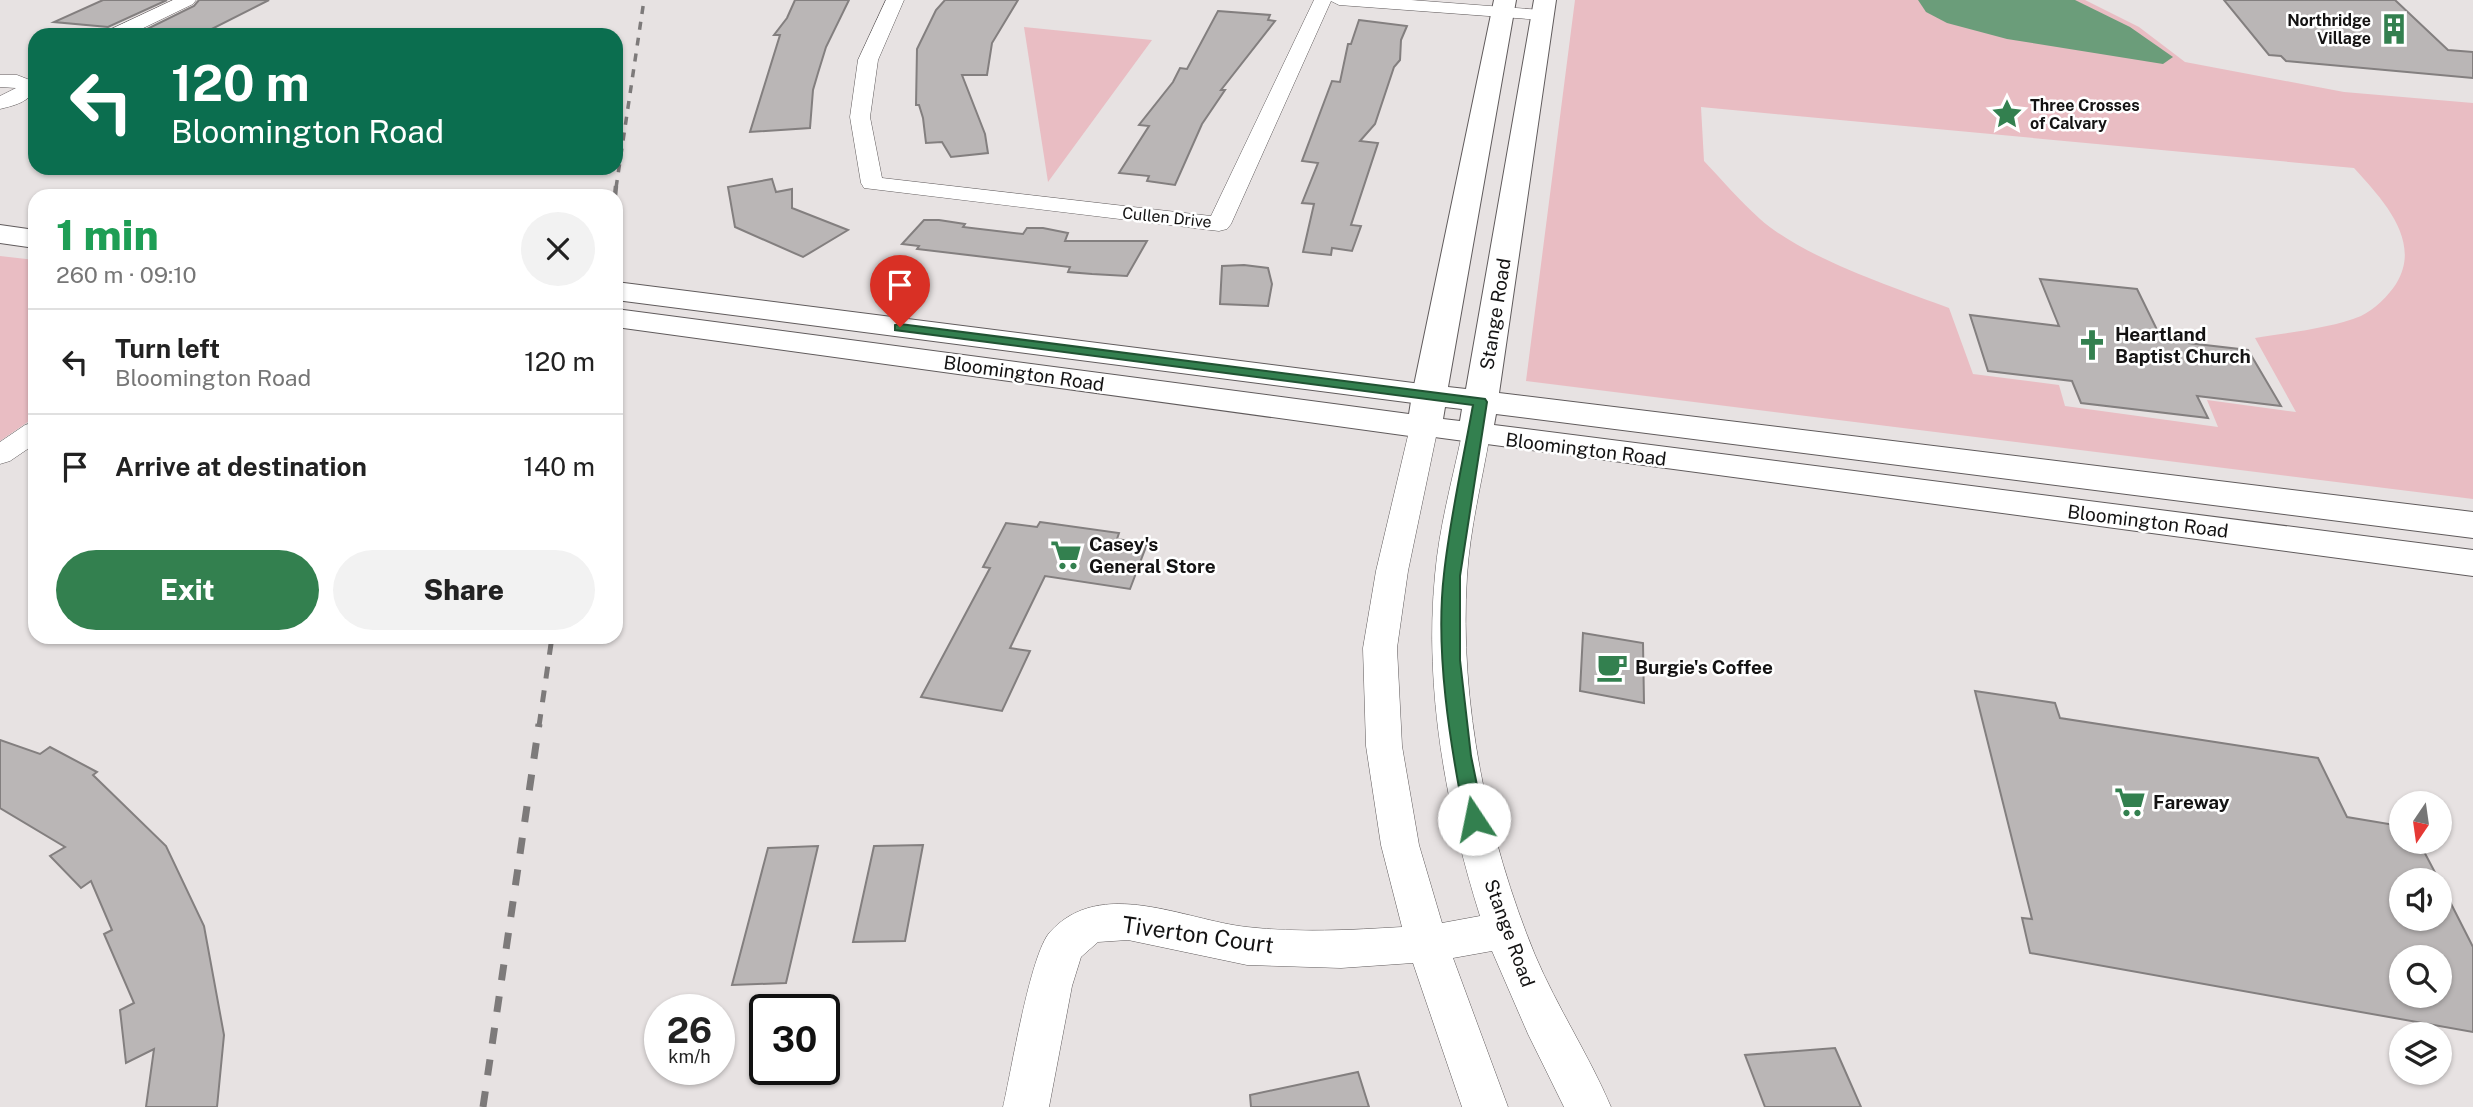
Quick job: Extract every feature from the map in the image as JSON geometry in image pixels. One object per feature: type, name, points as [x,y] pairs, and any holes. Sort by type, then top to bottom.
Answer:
[{"type":"main road","points":[[1426,411],[1504,6]]},
{"type":"main road","name":"Stange Road","points":[[1478,418],[1544,8]]},
{"type":"main road","points":[[0,217],[28,220]]},
{"type":"main road","points":[[0,234],[28,238]]},
{"type":"main road","name":"Bloomington Road","points":[[623,292],[2473,563]]},
{"type":"main road","name":"Bloomington Road","points":[[623,319],[1426,411]]},
{"type":"main road","name":"Bloomington Road","points":[[1478,418],[2473,525]]},
{"type":"street","points":[[129,28],[187,0]]},
{"type":"street","name":"Cullen Drive","points":[[895,0],[868,60],[860,117],[872,183],[1219,223],[1323,0]]},
{"type":"street","points":[[1339,0],[1544,8]]},
{"type":"street","points":[[0,103],[27,90],[28,86],[18,78]]},
{"type":"street","points":[[1426,411],[1392,571],[1380,648],[1384,746],[1399,845],[1427,944],[1474,1083],[1485,1107]]},
{"type":"street","name":"Stange Road","points":[[1478,418],[1451,576],[1452,660],[1462,756],[1476,828],[1505,930],[1535,1002],[1588,1107]]},
{"type":"street","points":[[0,455],[28,436]]},
{"type":"street","name":"Tiverton Court","points":[[1026,1107],[1051,986],[1063,947],[1089,924],[1128,922],[1247,946],[1341,949],[1427,944],[1505,930]]},
{"type":"shaded area","points":[[1575,0],[2085,0],[2139,27],[2185,62],[2344,92],[2473,103],[2473,499],[1526,381]],"holes":[[[1701,107],[2354,168],[2387,207],[2402,237],[2405,252],[2403,268],[2396,284],[2381,302],[2361,316],[2323,327],[2255,338],[2296,412],[2207,400],[2218,427],[2065,406],[2059,385],[1973,374],[1949,308],[1824,259],[1778,233],[1745,205],[1704,161]]]},
{"type":"shaded area","points":[[1918,0],[2075,0],[2130,27],[2173,57],[2163,64],[2007,39],[1947,23],[1926,12]]},
{"type":"shaded area","points":[[1024,27],[1152,40],[1048,182]]},
{"type":"shaded area","points":[[0,256],[28,259],[28,422],[0,441]]},
{"type":"building","points":[[103,0],[167,0],[108,27],[54,22]]},
{"type":"building","points":[[199,0],[269,0],[214,28],[149,28],[194,6]]},
{"type":"building","points":[[795,0],[849,0],[826,47],[818,73],[813,90],[810,128],[750,132],[780,35],[774,35],[787,18]]},
{"type":"building","points":[[945,0],[1018,0],[992,43],[987,75],[962,75],[985,134],[988,153],[951,157],[942,142],[926,143],[923,118],[919,105],[916,105],[917,49],[936,10]]},
{"type":"building","name":"Northridge Village","points":[[2224,0],[2395,0],[2448,50],[2473,52],[2473,78],[2286,61],[2281,56],[2269,55]]},
{"type":"building","points":[[1218,11],[1270,15],[1268,20],[1275,21],[1221,90],[1225,90],[1202,124],[1175,185],[1147,181],[1149,176],[1119,173],[1149,126],[1139,125],[1173,82],[1180,68],[1187,69]]},
{"type":"building","points":[[1359,20],[1407,26],[1401,40],[1400,60],[1394,67],[1375,124],[1360,141],[1378,143],[1351,225],[1361,226],[1352,251],[1332,248],[1331,255],[1303,252],[1314,204],[1302,203],[1318,163],[1302,161],[1332,81],[1340,82],[1348,44],[1351,44]]},
{"type":"building","points":[[772,179],[776,192],[792,189],[792,208],[848,230],[803,257],[735,227],[728,187]]},
{"type":"building","points":[[924,220],[939,220],[965,224],[963,227],[1023,234],[1027,228],[1043,228],[1068,233],[1065,241],[1147,241],[1127,276],[1068,272],[1070,267],[917,249],[919,246],[902,244]]},
{"type":"building","points":[[1222,266],[1268,268],[1272,284],[1268,306],[1220,304]]},
{"type":"building","name":"Heartland Baptist Church","points":[[2040,279],[2137,289],[2162,340],[2248,350],[2281,406],[2197,396],[2208,418],[2081,403],[2072,381],[1988,371],[1970,315],[2059,326]]},
{"type":"building","points":[[1040,522],[1119,533],[1117,539],[1147,544],[1130,589],[1045,576],[1010,648],[1030,651],[1002,711],[921,697],[990,568],[983,567],[1006,523],[1037,527]]},
{"type":"building","name":"Burgie's Coffee","points":[[1583,633],[1643,643],[1644,703],[1580,691]]},
{"type":"building","points":[[1975,691],[2055,703],[2060,718],[2318,758],[2347,817],[2389,824],[2389,854],[2425,854],[2433,868],[2389,868],[2389,931],[2452,931],[2452,906],[2473,947],[2473,1032],[2452,1028],[2452,1022],[2417,1022],[2030,953],[2022,918],[2032,919]]},
{"type":"building","points":[[0,740],[40,754],[50,747],[97,772],[93,775],[166,846],[204,926],[224,1035],[217,1107],[146,1107],[154,1049],[126,1063],[120,1010],[134,1003],[104,934],[112,930],[91,881],[81,888],[50,856],[65,847],[0,808]]},
{"type":"building","points":[[923,845],[905,941],[853,942],[874,846]]},
{"type":"building","points":[[818,846],[786,983],[732,985],[768,848]]},
{"type":"building","points":[[1835,1048],[1861,1107],[1765,1107],[1745,1055]]},
{"type":"building","points":[[1358,1072],[1369,1107],[1251,1107],[1250,1095]]},
{"type":"railway","points":[[623,141],[644,0]]},
{"type":"railway","points":[[616,188],[618,175]]},
{"type":"railway","points":[[539,726],[551,644]]},
{"type":"railway","points":[[483,1107],[539,724]]},
{"type":"place","name":"Northridge Village","points":[[2394,29]]},
{"type":"place","name":"Three Crosses of Calvary","points":[[2007,114]]},
{"type":"place","name":"Heartland Baptist Church","points":[[2092,345]]},
{"type":"place","name":"Casey's General Store","points":[[1066,555]]},
{"type":"place","name":"Burgie's Coffee","points":[[1612,667]]},
{"type":"place","name":"Fareway","points":[[2130,802]]},
{"type":"route","points":[[900,327],[1480,402],[1451,576],[1452,660],[1462,756],[1474,819]]}]
